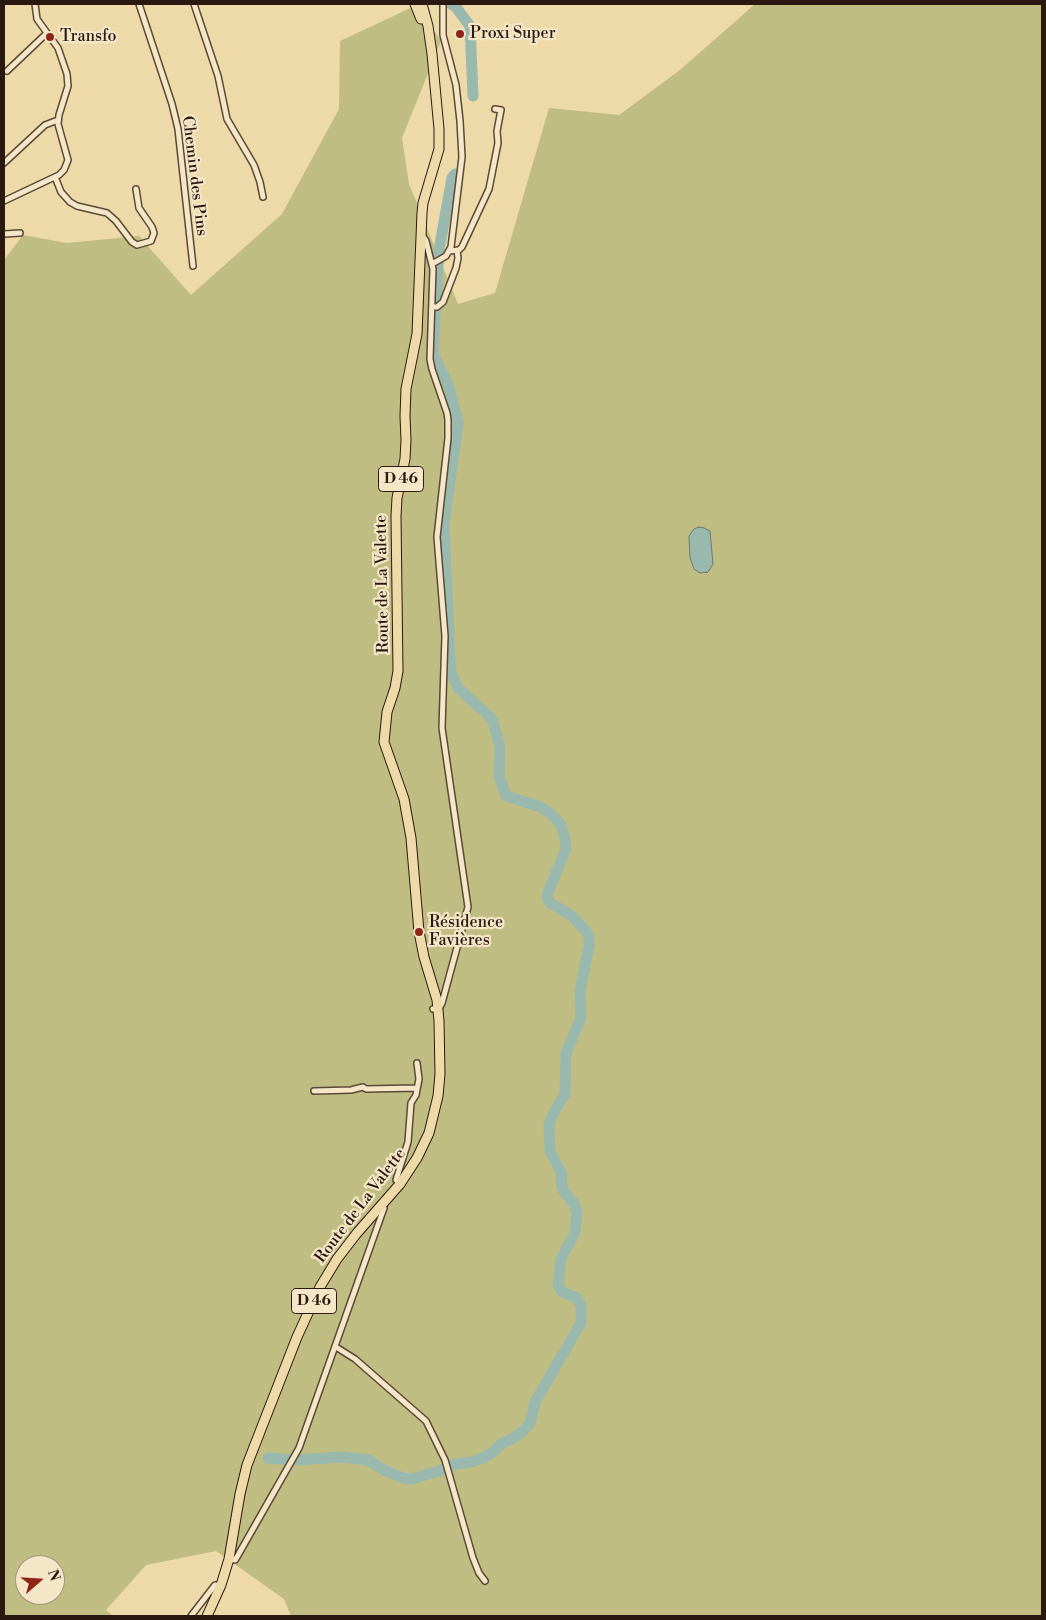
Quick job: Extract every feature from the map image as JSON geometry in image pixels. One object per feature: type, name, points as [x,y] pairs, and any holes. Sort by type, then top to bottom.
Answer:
[{"type":"main road","name":"Route de La Valette","points":[[415,4],[431,42]]},
{"type":"main road","name":"Route de La Valette","points":[[221,1585],[229,1559],[245,1471],[297,1337],[320,1287],[337,1259],[400,1184],[417,1158],[429,1133],[438,1096],[440,1074],[435,991],[424,957],[416,913],[411,838],[404,799],[384,742],[386,712],[395,688],[398,671],[396,516],[397,498],[405,459],[404,416],[406,389],[416,334],[420,234],[423,203],[438,149],[439,129],[431,42],[422,4]]},
{"type":"main road","name":"D 46","points":[[207,1616],[221,1585]]},
{"type":"street","points":[[4,201],[55,177],[62,172],[68,160],[58,128],[58,120],[67,89],[68,78],[60,50],[37,19],[36,4]]},
{"type":"street","name":"Chemin des Pins","points":[[139,4],[172,104],[178,129],[193,266]]},
{"type":"street","points":[[194,4],[218,76],[227,119],[254,165],[263,197]]},
{"type":"street","points":[[436,262],[446,256],[449,251],[460,177],[462,147],[456,85],[443,35],[443,4]]},
{"type":"street","points":[[7,71],[47,33]]},
{"type":"street","points":[[449,251],[462,247],[489,189],[497,148],[497,131],[501,110],[495,109]]},
{"type":"street","points":[[4,164],[45,125],[58,120]]},
{"type":"street","points":[[55,177],[61,192],[70,202],[77,206],[108,214],[116,221],[132,242],[138,245],[152,241],[154,233],[151,225],[139,208],[136,189]]},
{"type":"street","points":[[4,234],[20,233]]},
{"type":"street","points":[[420,234],[426,241],[436,262],[435,307],[430,359],[448,420],[448,438],[437,537],[438,571],[445,636],[442,728],[468,907],[442,1004],[435,1008]]},
{"type":"street","points":[[435,307],[443,302],[456,268],[457,250]]},
{"type":"street","points":[[400,1184],[396,1180],[408,1142],[411,1103],[416,1095],[419,1079],[417,1063]]},
{"type":"street","points":[[314,1091],[351,1090],[362,1087],[366,1089],[417,1088]]},
{"type":"street","points":[[229,1559],[236,1560],[238,1557],[299,1448],[384,1208],[382,1205]]},
{"type":"street","points":[[336,1347],[355,1359],[426,1421],[446,1460],[473,1558],[479,1573],[485,1581]]},
{"type":"street","points":[[191,1616],[215,1585],[221,1585]]},
{"type":"shaded area","points":[[755,4],[1042,4],[1042,1616],[291,1616],[284,1599],[216,1551],[146,1565],[106,1610],[113,1616],[4,1616],[4,260],[23,235],[67,243],[139,236],[191,295],[282,214],[339,109],[340,41],[417,5],[441,41],[402,138],[409,184],[458,304],[495,293],[549,108],[619,115],[680,70]]},
{"type":"water","points":[[699,527],[710,531],[713,564],[708,572],[700,573],[694,569],[690,558],[689,536],[694,529]]},
{"type":"waterway","points":[[451,4],[455,6],[470,26],[473,96]]},
{"type":"waterway","points":[[455,174],[452,178],[439,250],[433,350],[449,387],[458,422]]},
{"type":"waterway","points":[[449,635],[444,524],[458,424]]},
{"type":"waterway","points":[[295,1460],[342,1457],[368,1460],[386,1471],[411,1479],[455,1464],[483,1458],[492,1453],[502,1443],[523,1431],[530,1423],[535,1402],[581,1323],[581,1306],[577,1298],[562,1292],[558,1285],[561,1259],[575,1233],[577,1212],[574,1204],[563,1190],[562,1174],[550,1151],[549,1125],[565,1094],[566,1053],[581,1018],[580,991],[589,937],[572,916],[550,903],[547,898],[566,849],[561,825],[541,807],[506,796],[499,776],[500,747],[493,722],[489,716],[458,688],[451,672],[449,641]]},
{"type":"waterway","points":[[268,1458],[292,1460]]},
{"type":"place","name":"Proxi Super","points":[[460,34]]},
{"type":"place","name":"Transfo","points":[[50,37]]},
{"type":"place","name":"Résidence Favières","points":[[419,932]]}]
